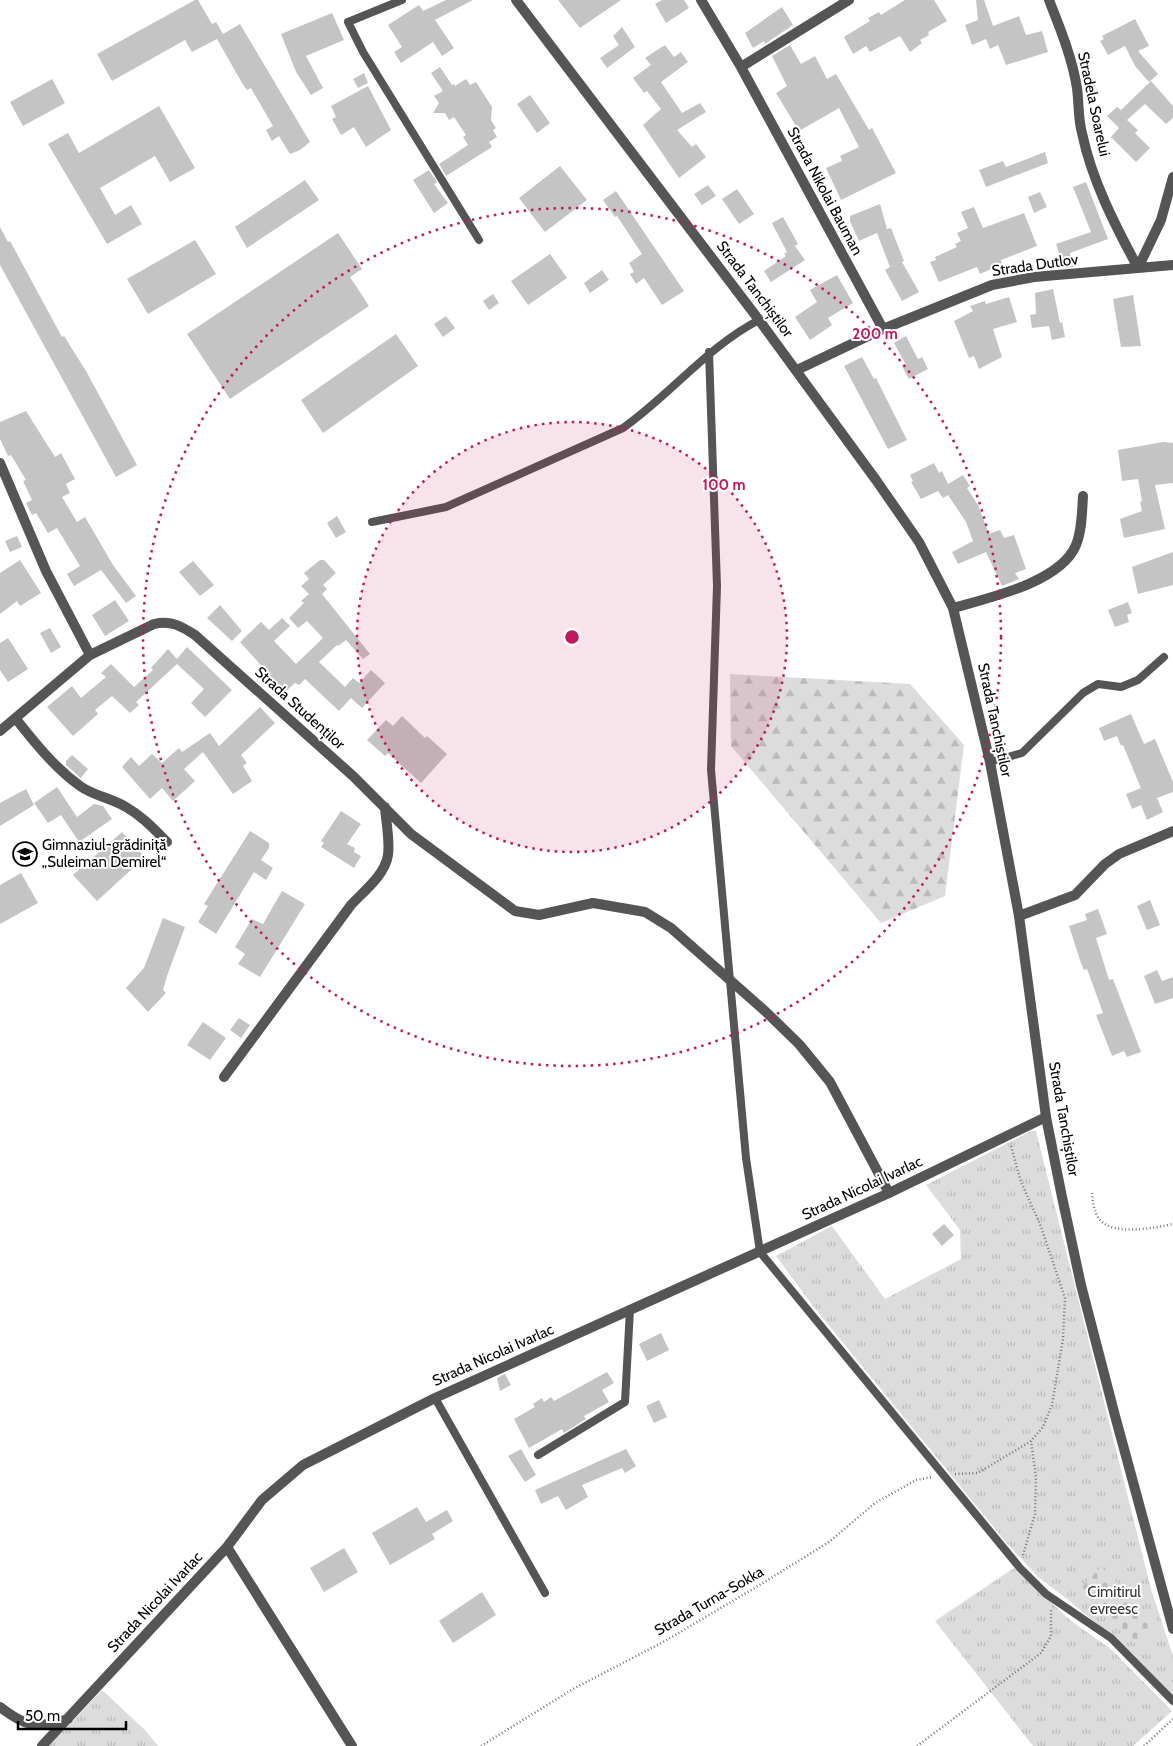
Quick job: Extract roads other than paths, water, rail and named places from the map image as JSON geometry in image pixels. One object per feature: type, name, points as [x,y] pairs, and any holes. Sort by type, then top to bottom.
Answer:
[{"type":"street","name":"Strada Tanchiștilor","points":[[516,0],[797,370],[901,515],[937,574],[953,608],[990,762],[1018,916],[1046,1117],[1081,1285],[1173,1629]]},
{"type":"street","name":"Strada Nikolai Bauman","points":[[701,0],[741,67],[883,329]]},
{"type":"street","points":[[741,67],[849,0]]},
{"type":"street","name":"Stradela Soarelui","points":[[1049,0],[1070,57],[1076,87],[1081,132],[1093,172],[1114,222],[1138,268]]},
{"type":"street","points":[[1138,268],[1160,220],[1173,177]]},
{"type":"street","name":"Strada Dutlov","points":[[797,370],[883,329],[992,285],[1034,277],[1173,265]]},
{"type":"street","points":[[0,463],[46,571],[90,655]]},
{"type":"street","points":[[953,608],[982,600],[1054,571],[1069,556],[1076,545],[1083,496]]},
{"type":"street","name":"Strada Studenților","points":[[0,731],[90,655],[154,624],[164,622],[183,627],[254,687],[385,807],[411,834],[436,855],[516,911],[539,915],[593,903],[645,912],[671,928],[766,1011],[799,1044],[830,1082],[889,1193]]},
{"type":"street","points":[[16,719],[42,751],[79,786],[96,796],[124,806],[146,820],[167,842]]},
{"type":"street","points":[[224,1077],[351,906],[375,880],[385,864],[388,853],[385,807]]},
{"type":"street","points":[[1018,916],[1075,895],[1105,864],[1119,854],[1173,831]]},
{"type":"street","name":"Strada Nicolai Ivarlac","points":[[42,1746],[227,1547],[262,1500],[303,1464],[435,1398],[889,1193],[1046,1117]]},
{"type":"street","points":[[227,1547],[352,1746]]},
{"type":"street","points":[[0,1707],[20,1722],[45,1726],[68,1718]]},
{"type":"lane","points":[[402,0],[348,22],[363,52],[480,240]]},
{"type":"lane","points":[[372,522],[446,507],[623,428],[639,416],[709,352],[736,332],[760,320]]},
{"type":"lane","points":[[709,352],[717,586],[711,770],[746,1158],[760,1252],[945,1474],[1020,1568],[1046,1594],[1111,1638],[1173,1701]]},
{"type":"lane","points":[[990,762],[1022,753],[1070,705],[1098,684],[1121,687],[1138,680],[1164,657]]},
{"type":"lane","points":[[538,1455],[625,1402],[630,1310]]},
{"type":"lane","points":[[435,1398],[545,1593]]},
{"type":"place","name":"Gimnaziul-grădiniţă „Suleiman Demirel“","points":[[25,854]]},
{"type":"park label","name":"Cimitirul evreesc","points":[[1114,1600]]}]
